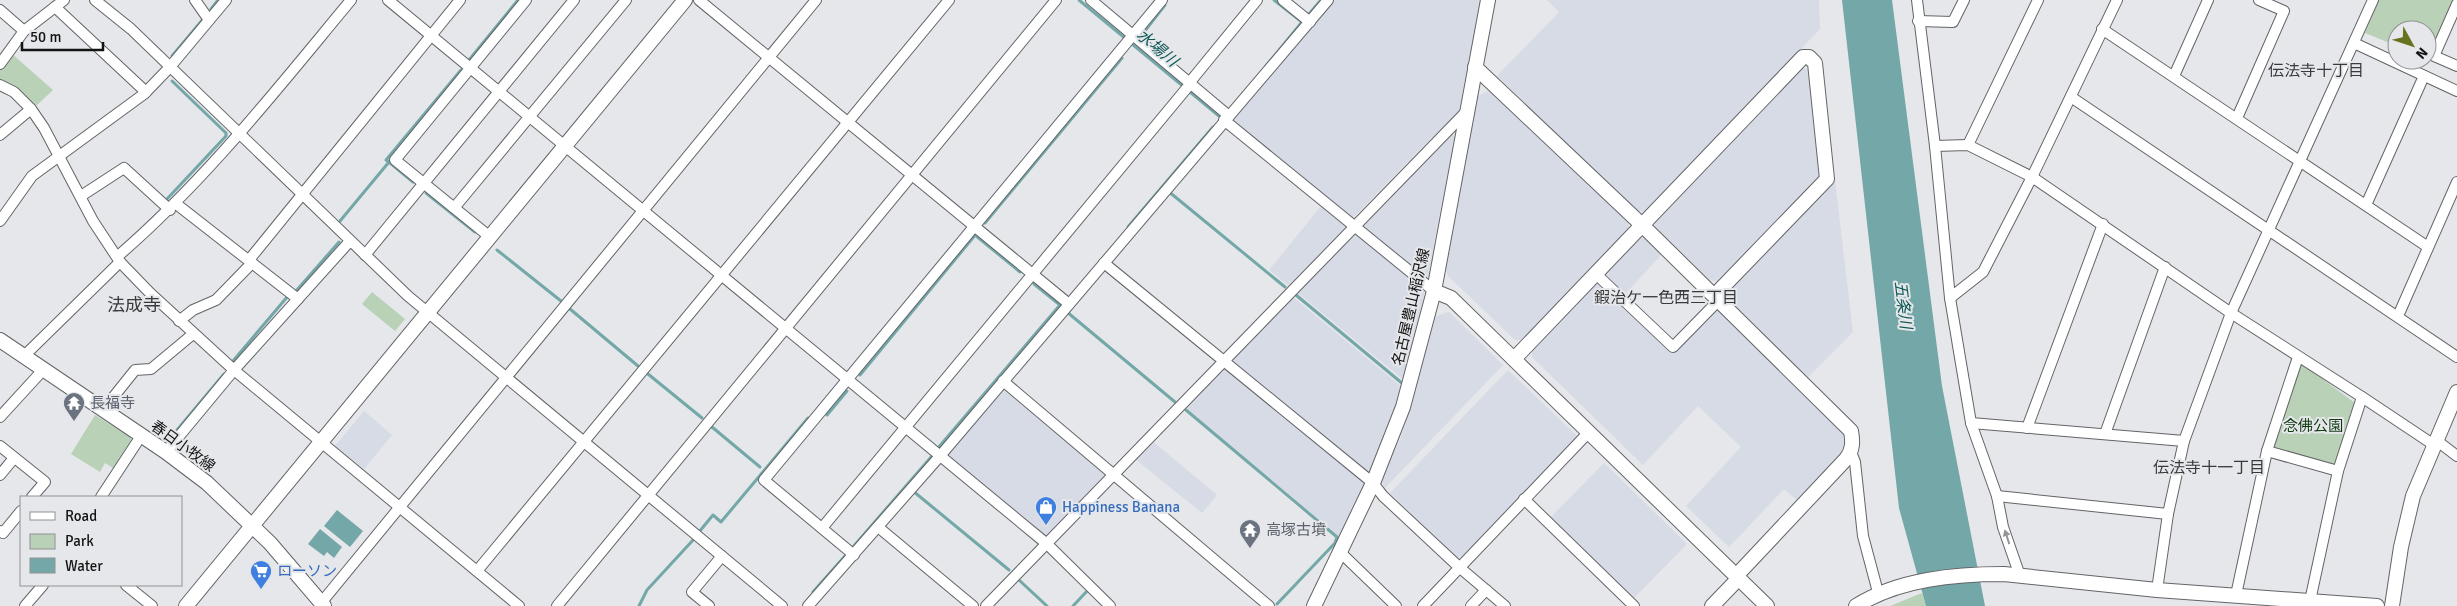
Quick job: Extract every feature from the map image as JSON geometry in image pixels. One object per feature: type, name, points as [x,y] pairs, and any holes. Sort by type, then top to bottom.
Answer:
[{"type":"street","points":[[0,64],[24,31],[64,0]]},
{"type":"street","points":[[195,0],[210,20]]},
{"type":"street","points":[[0,221],[32,176],[146,92],[170,67],[226,0]]},
{"type":"street","points":[[23,357],[173,207],[239,135],[351,0]]},
{"type":"street","points":[[388,0],[498,93],[1047,544],[1110,606]]},
{"type":"street","points":[[179,322],[193,310],[216,300],[250,262],[302,194],[460,0]]},
{"type":"street","points":[[490,237],[395,160],[526,0]]},
{"type":"street","points":[[365,255],[574,0]]},
{"type":"street","points":[[454,208],[626,0]]},
{"type":"street","points":[[186,606],[685,0]]},
{"type":"street","points":[[699,0],[1069,304]]},
{"type":"street","points":[[318,603],[816,0]]},
{"type":"street","points":[[477,571],[949,0]]},
{"type":"street","points":[[557,606],[1056,0]]},
{"type":"street","points":[[1091,0],[1129,38],[1188,85],[1355,226],[1434,291],[1451,298],[1767,606]]},
{"type":"street","points":[[854,554],[764,480],[1162,0]]},
{"type":"street","points":[[822,528],[1257,0]]},
{"type":"street","points":[[1283,0],[1310,22]]},
{"type":"street","points":[[808,606],[940,456],[1328,0]]},
{"type":"street","name":"名古屋豊山稲沢線","points":[[1314,606],[1373,484],[1403,407],[1434,291],[1465,113],[1488,0]]},
{"type":"street","points":[[1917,0],[1918,21],[1935,146],[1950,298],[1971,423],[1997,496],[2003,527],[2020,576]]},
{"type":"street","points":[[1918,21],[1953,22],[1964,0]]},
{"type":"street","points":[[1968,145],[2038,0]]},
{"type":"street","points":[[1950,298],[1984,272],[2117,0]]},
{"type":"street","points":[[2174,76],[2208,0]]},
{"type":"street","points":[[2237,118],[2284,11],[2259,0]]},
{"type":"street","points":[[2157,590],[2168,514],[2184,441],[2231,312],[2267,229],[2373,0]]},
{"type":"street","points":[[102,2],[350,241],[428,312],[782,606]]},
{"type":"street","points":[[2457,4],[2434,56],[2457,66]]},
{"type":"street","points":[[55,7],[146,92]]},
{"type":"street","points":[[0,10],[24,31]]},
{"type":"street","points":[[2102,30],[2174,76],[2428,247]]},
{"type":"street","points":[[2354,43],[2457,90]]},
{"type":"street","points":[[1514,360],[1642,225],[1804,57],[1813,59],[1827,179],[1673,347],[1596,274]]},
{"type":"street","points":[[1475,68],[1642,225],[1846,423],[1851,431],[1851,452],[1855,462],[1863,536],[1879,596]]},
{"type":"street","points":[[2366,205],[2424,76]]},
{"type":"street","points":[[0,85],[14,92],[31,109],[60,157],[93,221],[119,259],[179,322],[320,442],[519,606]]},
{"type":"street","points":[[2071,96],[2457,357]]},
{"type":"street","points":[[0,135],[31,109]]},
{"type":"street","points":[[986,606],[1465,113]]},
{"type":"street","points":[[1935,146],[1968,145],[2032,177],[2298,357],[2457,456]]},
{"type":"street","points":[[80,196],[124,168],[173,207],[298,299]]},
{"type":"street","points":[[2398,316],[2457,182]]},
{"type":"street","points":[[2027,428],[2103,224]]},
{"type":"street","points":[[166,452],[234,370],[350,241]]},
{"type":"street","points":[[1104,263],[1373,484],[1459,568],[1504,606]]},
{"type":"street","points":[[2105,434],[2165,267]]},
{"type":"street","points":[[103,410],[135,370],[151,369],[193,334]]},
{"type":"street","name":"春日小牧線","points":[[0,340],[166,452],[207,483],[252,525],[318,603]]},
{"type":"street","points":[[2236,596],[2268,451],[2298,357]]},
{"type":"street","points":[[0,417],[43,370]]},
{"type":"street","points":[[1003,382],[1269,606]]},
{"type":"street","points":[[2392,606],[2413,496],[2457,392]]},
{"type":"street","points":[[2310,601],[2338,471],[2362,397]]},
{"type":"street","points":[[1971,423],[2184,441]]},
{"type":"street","points":[[1422,606],[1589,432]]},
{"type":"street","points":[[102,496],[141,436]]},
{"type":"street","points":[[0,446],[45,482],[33,496]]},
{"type":"street","points":[[2268,451],[2338,471]]},
{"type":"street","points":[[1712,606],[1851,452]]},
{"type":"street","points":[[0,475],[14,458]]},
{"type":"street","points":[[1997,496],[2168,514]]},
{"type":"street","points":[[1524,500],[1634,606]]},
{"type":"street","points":[[0,531],[3,533],[20,512]]},
{"type":"street","points":[[878,527],[973,606]]},
{"type":"street","points":[[1340,552],[1396,606]]},
{"type":"street","points":[[709,606],[692,592],[722,556]]},
{"type":"street","points":[[1856,606],[1896,589],[1938,578],[2004,574],[2157,590],[2377,606]]},
{"type":"street","points":[[25,606],[42,586]]},
{"type":"street","points":[[127,586],[152,606]]},
{"type":"street","points":[[1471,606],[1486,590]]},
{"type":"shaded area","points":[[1333,0],[1481,0],[1459,113],[1435,139],[1432,137],[1351,220],[1230,120]]},
{"type":"shaded area","points":[[1547,0],[1819,0],[1820,29],[1646,212],[1636,211],[1497,76],[1559,12]]},
{"type":"shaded area","points":[[1802,68],[1810,70],[1820,172],[1818,180],[1720,281],[1711,281],[1655,229],[1655,221]]},
{"type":"shaded area","points":[[1492,90],[1628,222],[1629,230],[1523,340],[1515,340],[1448,276],[1444,261],[1474,97]]},
{"type":"shaded area","points":[[1452,135],[1455,136],[1427,280],[1362,227]]},
{"type":"shaded area","points":[[1835,181],[1853,332],[1808,377],[1728,299],[1728,291]]},
{"type":"shaded area","points":[[1322,205],[1347,225],[1346,230],[1289,286],[1269,270]]},
{"type":"shaded area","points":[[1355,234],[1358,234],[1425,290],[1405,381],[1298,293]]},
{"type":"shaded area","points":[[1638,238],[1647,238],[1663,253],[1624,295],[1606,278],[1606,273]]},
{"type":"shaded area","points":[[1594,284],[1598,284],[1672,354],[1714,310],[1720,310],[1843,429],[1846,443],[1843,454],[1798,501],[1784,489],[1729,547],[1686,506],[1741,447],[1698,406],[1643,465],[1532,357],[1532,349]]},
{"type":"shaded area","points":[[1293,297],[1403,388],[1370,475],[1234,364],[1234,358]]},
{"type":"shaded area","points":[[1449,312],[1503,365],[1385,488],[1381,479],[1401,437],[1413,401],[1433,317]]},
{"type":"shaded area","points":[[1224,366],[1366,483],[1340,537],[1184,406]]},
{"type":"shaded area","points":[[1508,370],[1576,435],[1576,441],[1464,557],[1456,557],[1390,493]]},
{"type":"shaded area","points":[[1003,386],[1106,471],[1106,476],[1047,536],[1043,536],[944,455]]},
{"type":"shaded area","points":[[364,411],[392,435],[364,469],[335,446]]},
{"type":"shaded area","points":[[1151,440],[1217,495],[1202,513],[1134,458]]},
{"type":"shaded area","points":[[1604,463],[1687,544],[1634,598],[1551,517]]},
{"type":"green space","points":[[2379,0],[2453,0],[2437,35],[2437,20],[2387,20],[2387,42],[2365,33]]},
{"type":"green space","points":[[12,54],[53,90],[37,105],[32,104],[0,80],[0,68]]},
{"type":"green space","points":[[372,292],[405,319],[395,331],[362,304]]},
{"type":"green space","name":"念佛公園","points":[[2301,363],[2355,403],[2334,467],[2271,449]]},
{"type":"green space","points":[[95,415],[130,437],[131,440],[113,468],[105,463],[100,472],[71,454]]},
{"type":"green space","points":[[1922,593],[1926,606],[1890,606]]},
{"type":"water","name":"五条川","points":[[1842,0],[1892,0],[1942,386],[1985,606],[1926,606],[1899,508]]},
{"type":"water","points":[[337,510],[363,531],[350,547],[324,526]]},
{"type":"water","points":[[320,529],[342,547],[334,558],[327,552],[324,556],[308,544]]},
{"type":"waterway","points":[[211,9],[218,0]]},
{"type":"waterway","points":[[469,60],[518,0]]},
{"type":"waterway","name":"水場川","points":[[1079,0],[1219,116]]},
{"type":"waterway","points":[[1266,66],[1302,22],[1274,0]]},
{"type":"waterway","points":[[1309,14],[1321,0]]},
{"type":"waterway","points":[[1144,32],[1165,5]]},
{"type":"waterway","points":[[172,56],[204,18]]},
{"type":"waterway","points":[[985,223],[1122,58]]},
{"type":"waterway","points":[[340,221],[389,162],[386,160],[461,70]]},
{"type":"waterway","points":[[167,199],[226,136],[226,133],[172,81]]},
{"type":"waterway","points":[[1128,227],[1213,127]]},
{"type":"waterway","points":[[389,162],[413,182]]},
{"type":"waterway","points":[[1168,191],[1285,287]]},
{"type":"waterway","points":[[426,193],[475,232]]},
{"type":"waterway","points":[[860,375],[976,234]]},
{"type":"waterway","points":[[975,235],[1020,272]]},
{"type":"waterway","points":[[296,291],[339,242]]},
{"type":"waterway","points":[[497,250],[561,301]]},
{"type":"waterway","points":[[938,448],[1060,305],[1034,284]]},
{"type":"waterway","points":[[1296,295],[1403,384]]},
{"type":"waterway","points":[[233,361],[288,296]]},
{"type":"waterway","points":[[570,309],[638,366]]},
{"type":"waterway","points":[[1067,312],[1175,402]]},
{"type":"waterway","points":[[167,442],[224,374]]},
{"type":"waterway","points":[[648,374],[702,418]]},
{"type":"waterway","points":[[827,415],[847,391]]},
{"type":"waterway","points":[[1186,410],[1337,537],[1335,543],[1277,604]]},
{"type":"waterway","points":[[699,532],[713,515],[721,522],[808,418]]},
{"type":"waterway","points":[[712,427],[760,467]]},
{"type":"waterway","points":[[853,547],[932,456]]},
{"type":"waterway","points":[[913,491],[1009,570]]},
{"type":"waterway","points":[[639,606],[647,590],[694,539]]},
{"type":"waterway","points":[[813,592],[845,556]]},
{"type":"waterway","points":[[1019,580],[1047,606]]},
{"type":"waterway","points":[[1073,606],[1088,590]]},
{"type":"place","name":"長福寺","points":[[74,422]]},
{"type":"place","name":"Happiness Banana","points":[[1046,526]]},
{"type":"place","name":"高塚古墳","points":[[1250,549]]},
{"type":"place","name":"ローソン","points":[[261,590]]},
{"type":"district","name":"伝法寺十丁目","points":[[2316,71]]},
{"type":"district","name":"鍜治ケ一色西三丁目","points":[[1666,298]]},
{"type":"district","name":"法成寺","points":[[134,305]]},
{"type":"district","name":"伝法寺十一丁目","points":[[2209,468]]}]
